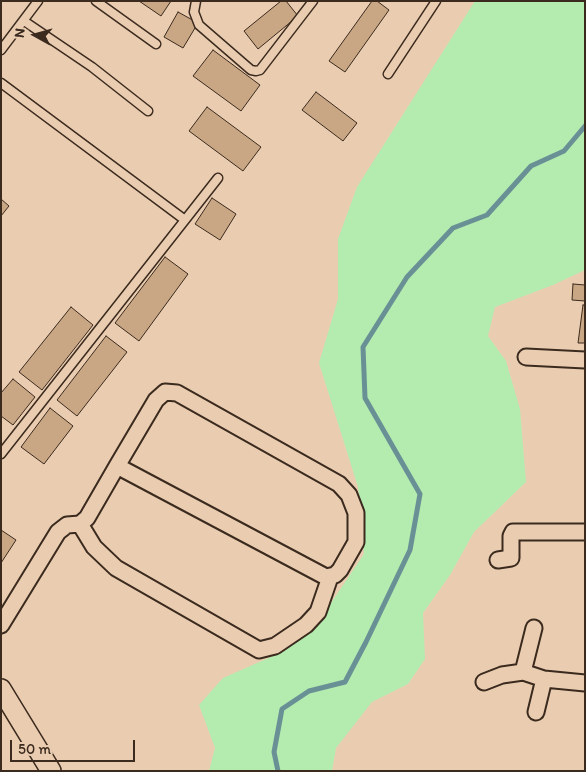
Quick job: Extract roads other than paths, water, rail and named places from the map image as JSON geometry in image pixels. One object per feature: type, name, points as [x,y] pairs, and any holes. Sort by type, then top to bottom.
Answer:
[{"type":"street","points":[[526,357],[585,360]]},
{"type":"street","points":[[1,625],[58,532],[67,526],[80,524],[87,518],[156,400],[165,392],[177,394],[339,484],[349,495],[356,513],[356,542],[340,570],[330,577],[318,612],[306,625],[275,646],[259,650],[116,568],[94,547],[80,524]]},
{"type":"street","points":[[117,466],[326,577],[330,577]]},
{"type":"street","points":[[498,560],[511,558],[511,536],[513,532],[585,532]]},
{"type":"street","points":[[523,672],[534,628]]},
{"type":"street","points":[[484,682],[502,675],[523,672],[544,679],[585,684]]},
{"type":"street","points":[[536,712],[544,679]]},
{"type":"street","points":[[1,688],[51,771]]},
{"type":"lane","points":[[1,50],[38,1]]},
{"type":"lane","points":[[96,1],[156,44]]},
{"type":"lane","points":[[196,1],[194,12],[199,25],[251,70],[256,71],[260,70],[313,1]]},
{"type":"lane","points":[[388,74],[436,1]]},
{"type":"lane","points":[[24,20],[92,67],[148,111]]},
{"type":"lane","points":[[1,83],[185,220]]},
{"type":"lane","points":[[1,454],[218,178]]},
{"type":"waterway","points":[[278,771],[274,752],[282,709],[309,691],[345,682],[410,550],[420,494],[365,398],[363,347],[407,277],[453,228],[487,215],[531,166],[564,151],[585,126]]}]
